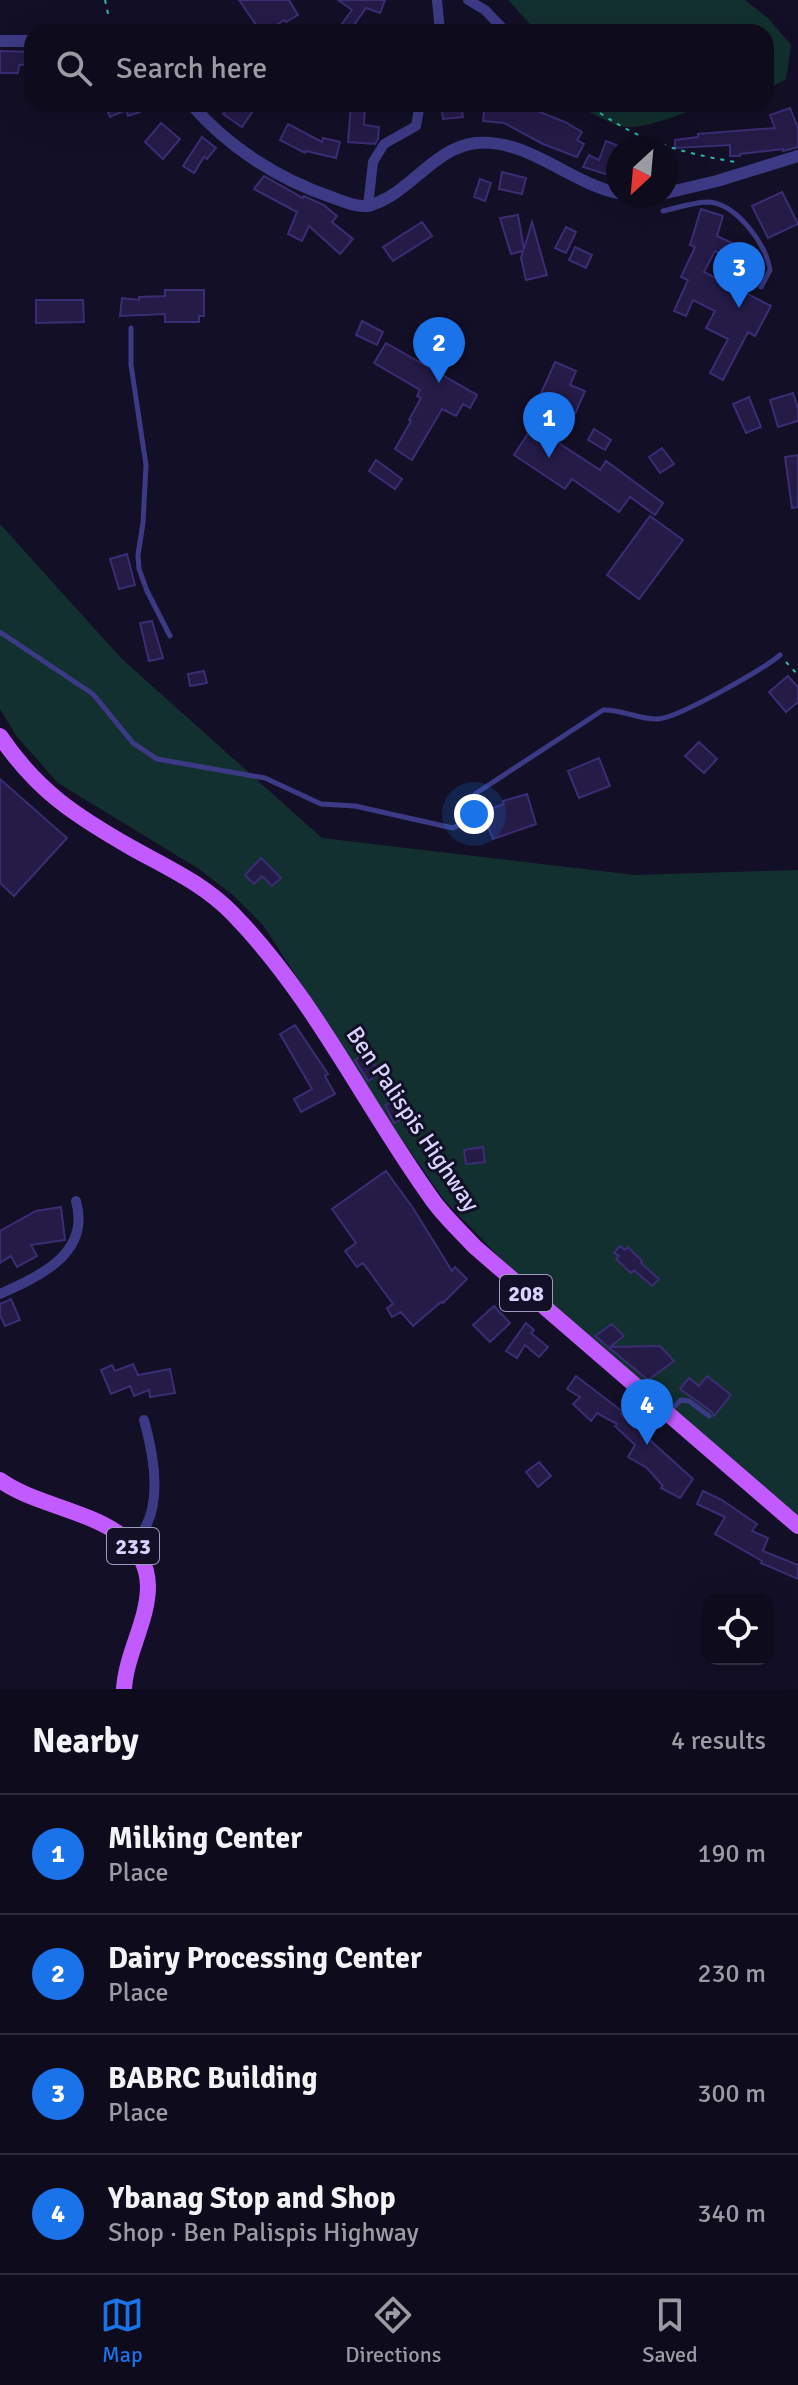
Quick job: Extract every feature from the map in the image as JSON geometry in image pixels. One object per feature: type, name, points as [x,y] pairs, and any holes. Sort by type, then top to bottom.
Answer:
[{"type":"main road","name":"Ben Palispis Highway","points":[[0,736],[24,769],[60,803],[132,848],[189,878],[230,911],[252,933],[310,1010],[436,1204],[475,1247],[798,1526]]},
{"type":"main road","name":"233","points":[[0,1480],[21,1492],[101,1522],[132,1544],[144,1566],[148,1585],[124,1689]]},
{"type":"street","points":[[437,0],[439,24]]},
{"type":"street","points":[[468,0],[498,24]]},
{"type":"street","points":[[0,41],[24,41]]},
{"type":"street","points":[[200,112],[225,136],[274,171],[320,193],[355,205],[368,206],[395,193],[451,150],[475,143],[501,145],[536,157],[606,189]]},
{"type":"street","points":[[368,206],[373,162],[384,144],[416,126],[419,112]]},
{"type":"street","points":[[678,190],[798,156]]},
{"type":"street","points":[[0,1294],[52,1268],[64,1256],[75,1233],[79,1211],[76,1201]]},
{"type":"street","points":[[132,1544],[143,1535],[151,1517],[154,1482],[144,1420]]},
{"type":"lane","points":[[663,211],[708,202],[732,212],[758,238],[767,255],[770,270],[761,287]]},
{"type":"lane","points":[[131,328],[131,365],[146,465],[139,569],[170,636]]},
{"type":"lane","points":[[0,632],[93,694],[133,743],[157,759],[265,778],[321,804],[355,806],[453,828],[463,823],[475,794],[603,710],[653,719],[665,718],[715,694],[780,655]]},
{"type":"lane","points":[[667,1413],[681,1400],[689,1401],[709,1416]]},
{"type":"path","points":[[105,0],[109,24]]},
{"type":"path","points":[[599,112],[670,149],[759,168]]},
{"type":"path","points":[[780,655],[798,675]]},
{"type":"green space","points":[[508,0],[745,0],[773,24],[530,24]]},
{"type":"green space","points":[[774,25],[791,45],[786,79],[774,86]]},
{"type":"green space","points":[[590,112],[688,112],[637,127],[608,121]]},
{"type":"green space","points":[[0,524],[122,659],[322,838],[635,875],[798,870],[798,1521],[535,1294],[445,1201],[263,925],[233,895],[199,869],[58,783],[17,737],[0,709]]},
{"type":"building","points":[[239,0],[289,0],[298,15],[278,24],[256,24]]},
{"type":"building","points":[[338,0],[385,0],[380,13],[366,8],[355,24],[342,24],[352,10]]},
{"type":"building","points":[[0,51],[24,52],[24,65],[19,65],[18,73],[0,73]]},
{"type":"building","points":[[790,108],[798,128],[798,147],[740,156],[730,156],[730,145],[678,148],[678,140],[698,137],[698,134],[775,128],[770,115]]},
{"type":"building","points":[[224,112],[252,112],[242,127]]},
{"type":"building","points":[[350,112],[365,112],[364,125],[379,127],[375,144],[348,142]]},
{"type":"building","points":[[442,112],[462,112],[463,117],[443,119]]},
{"type":"building","points":[[484,112],[540,112],[582,132],[577,140],[584,144],[577,157],[543,144],[504,123],[483,121]]},
{"type":"building","points":[[161,123],[180,139],[163,159],[145,142]]},
{"type":"building","points":[[288,124],[322,142],[323,138],[340,142],[336,158],[305,153],[280,140]]},
{"type":"building","points":[[202,137],[216,148],[207,159],[204,157],[194,173],[183,166]]},
{"type":"building","points":[[606,141],[606,174],[583,167],[589,155],[599,160]]},
{"type":"building","points":[[502,172],[526,178],[522,194],[499,189]]},
{"type":"building","points":[[264,176],[303,198],[324,205],[337,216],[332,222],[353,239],[340,254],[309,226],[302,241],[288,234],[297,212],[254,189]]},
{"type":"building","points":[[480,179],[491,183],[485,201],[474,197]]},
{"type":"building","points":[[782,192],[798,224],[768,238],[752,206]]},
{"type":"building","points":[[701,209],[723,216],[717,236],[736,245],[729,258],[715,251],[704,272],[771,306],[755,336],[748,332],[723,380],[710,373],[728,339],[706,328],[715,311],[693,300],[686,316],[674,311],[688,280],[681,277],[695,247],[690,245]]},
{"type":"building","points":[[518,215],[524,249],[532,222],[547,275],[526,280],[521,258],[523,251],[511,254],[500,218]]},
{"type":"building","points":[[422,222],[432,236],[393,261],[383,247]]},
{"type":"building","points":[[566,227],[576,232],[566,253],[555,248]]},
{"type":"building","points":[[575,247],[592,255],[586,268],[569,260]]},
{"type":"building","points":[[165,290],[204,290],[204,316],[199,316],[199,322],[165,322],[165,314],[120,316],[122,298],[139,300],[139,297],[165,296]]},
{"type":"building","points":[[36,300],[83,300],[84,322],[36,323]]},
{"type":"building","points":[[362,321],[383,332],[377,345],[356,335]]},
{"type":"building","points":[[386,343],[477,395],[470,408],[463,404],[456,416],[442,409],[412,460],[395,449],[421,398],[417,396],[420,390],[374,363]]},
{"type":"building","points":[[555,362],[576,371],[570,385],[585,391],[575,414],[539,398]]},
{"type":"building","points":[[793,393],[798,421],[778,427],[770,400]]},
{"type":"building","points":[[749,397],[761,427],[746,433],[733,404]]},
{"type":"building","points":[[533,426],[600,470],[606,461],[663,503],[655,515],[630,497],[619,512],[572,479],[565,489],[514,455]]},
{"type":"building","points":[[594,429],[611,440],[605,450],[588,440]]},
{"type":"building","points":[[662,448],[674,464],[660,473],[649,457]]},
{"type":"building","points":[[798,455],[798,507],[792,508],[785,457]]},
{"type":"building","points":[[376,460],[402,479],[395,489],[369,471]]},
{"type":"building","points":[[650,516],[683,540],[639,599],[607,575]]},
{"type":"building","points":[[127,554],[135,585],[119,589],[110,559]]},
{"type":"building","points":[[152,621],[163,658],[149,661],[140,623]]},
{"type":"building","points":[[204,671],[207,683],[190,686],[188,674]]},
{"type":"building","points":[[788,676],[798,687],[798,702],[786,712],[769,692]]},
{"type":"building","points":[[699,742],[717,759],[704,773],[685,756]]},
{"type":"building","points":[[599,758],[610,786],[579,798],[568,771]]},
{"type":"building","points":[[0,779],[67,838],[14,896],[0,883]]},
{"type":"building","points":[[527,794],[536,824],[493,839],[482,812],[504,804],[503,801]]},
{"type":"building","points":[[261,858],[281,878],[272,886],[262,876],[254,884],[245,875]]},
{"type":"building","points":[[295,1025],[328,1074],[325,1076],[335,1094],[301,1112],[294,1099],[312,1089],[280,1034]]},
{"type":"building","points":[[367,1053],[380,1074],[368,1081],[355,1060]]},
{"type":"building","points":[[395,1100],[404,1117],[394,1123],[385,1105]]},
{"type":"building","points":[[483,1147],[485,1162],[466,1164],[464,1150]]},
{"type":"building","points":[[386,1171],[452,1271],[455,1267],[467,1279],[413,1326],[401,1312],[392,1317],[387,1308],[393,1304],[363,1263],[357,1267],[345,1251],[356,1243],[332,1209]]},
{"type":"building","points":[[61,1207],[65,1240],[31,1245],[37,1256],[17,1267],[11,1256],[0,1263],[0,1231],[36,1211]]},
{"type":"building","points":[[620,1246],[625,1250],[628,1247],[659,1279],[652,1286],[616,1259],[619,1256],[614,1253]]},
{"type":"building","points":[[11,1299],[20,1320],[5,1326],[0,1315],[0,1304]]},
{"type":"building","points":[[494,1306],[510,1323],[490,1342],[473,1325]]},
{"type":"building","points":[[526,1323],[534,1330],[531,1333],[548,1347],[539,1357],[525,1345],[517,1358],[506,1351]]},
{"type":"building","points":[[612,1324],[624,1336],[610,1347],[660,1346],[674,1361],[648,1380],[595,1336]]},
{"type":"building","points":[[133,1364],[138,1375],[170,1369],[175,1393],[150,1397],[149,1390],[134,1396],[130,1386],[111,1394],[101,1370],[112,1365],[115,1371]]},
{"type":"building","points":[[576,1376],[623,1412],[621,1414],[693,1479],[680,1498],[661,1488],[663,1486],[647,1468],[628,1457],[635,1445],[615,1426],[617,1424],[597,1413],[591,1421],[573,1404],[580,1397],[567,1389]]},
{"type":"building","points":[[707,1376],[731,1395],[714,1416],[680,1389],[689,1378],[699,1386]]},
{"type":"building","points":[[539,1462],[551,1476],[538,1487],[526,1472]]},
{"type":"building","points":[[703,1491],[757,1524],[752,1531],[768,1538],[763,1551],[798,1565],[798,1579],[761,1563],[715,1534],[725,1517],[697,1504]]},
{"type":"place","name":"BABRC Building","points":[[739,308]]},
{"type":"place","name":"Dairy Processing Center","points":[[439,383]]},
{"type":"place","name":"Milking Center","points":[[549,458]]},
{"type":"place","name":"Ybanag Stop and Shop","points":[[647,1445]]}]
